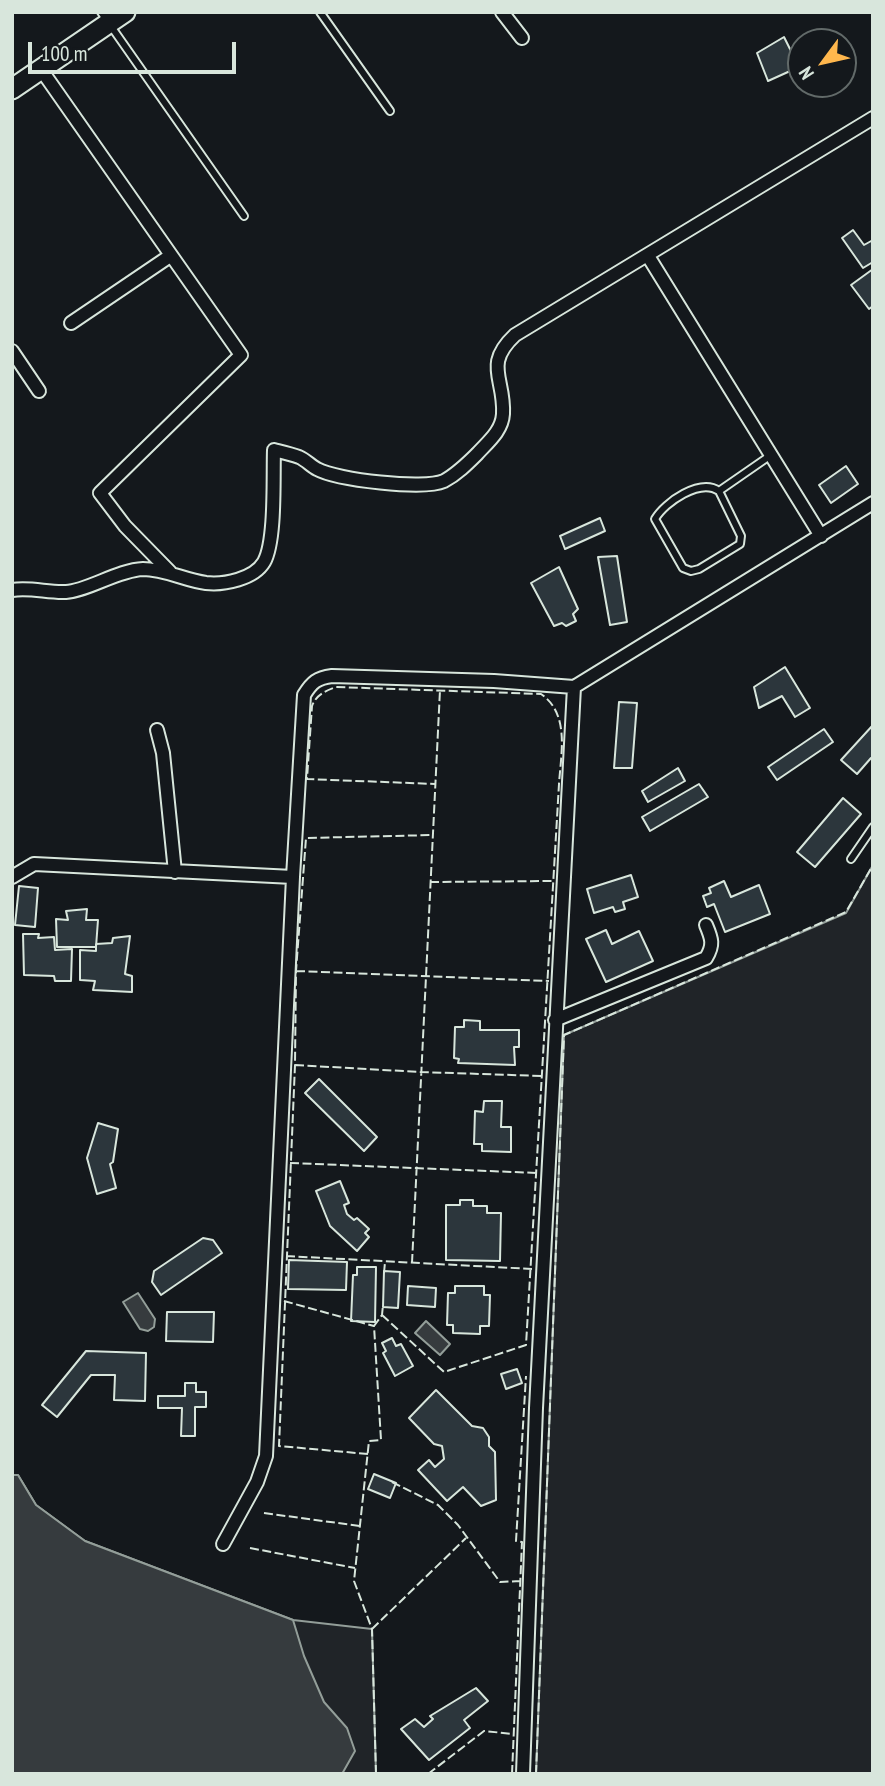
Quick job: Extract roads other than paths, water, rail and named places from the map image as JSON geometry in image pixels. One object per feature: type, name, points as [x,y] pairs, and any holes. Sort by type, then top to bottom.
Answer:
[{"type":"main road","points":[[12,89],[112,16]]},
{"type":"street","points":[[502,12],[522,38]]},
{"type":"street","points":[[40,68],[241,355],[100,493],[125,526],[170,572]]},
{"type":"street","points":[[12,590],[24,588],[67,593],[141,569],[170,572],[206,583],[227,581],[251,574],[263,564],[270,546],[274,450],[302,458],[317,470],[348,477],[421,486],[443,482],[462,469],[491,439],[501,424],[502,389],[496,368],[501,348],[515,335],[873,118]]},
{"type":"street","points":[[71,323],[170,256]]},
{"type":"street","points":[[648,256],[821,536]]},
{"type":"street","points":[[12,351],[39,391]]},
{"type":"street","points":[[223,1544],[257,1482],[266,1456],[293,877],[304,695],[310,685],[319,678],[332,676],[480,680],[574,687],[873,503]]},
{"type":"street","points":[[523,1774],[536,1408],[574,687]]},
{"type":"street","points":[[157,730],[163,753],[175,872]]},
{"type":"street","points":[[12,877],[34,864],[293,877]]},
{"type":"street","points":[[555,1020],[706,958],[713,942],[706,925]]},
{"type":"lane","points":[[320,12],[390,111]]},
{"type":"lane","points":[[112,16],[244,216]]},
{"type":"lane","points":[[719,491],[771,455]]},
{"type":"lane","points":[[706,486],[719,491],[741,536],[740,544],[698,569],[691,571],[682,568],[655,519],[661,509],[698,487],[706,486]]},
{"type":"lane","points":[[851,859],[873,827]]}]
